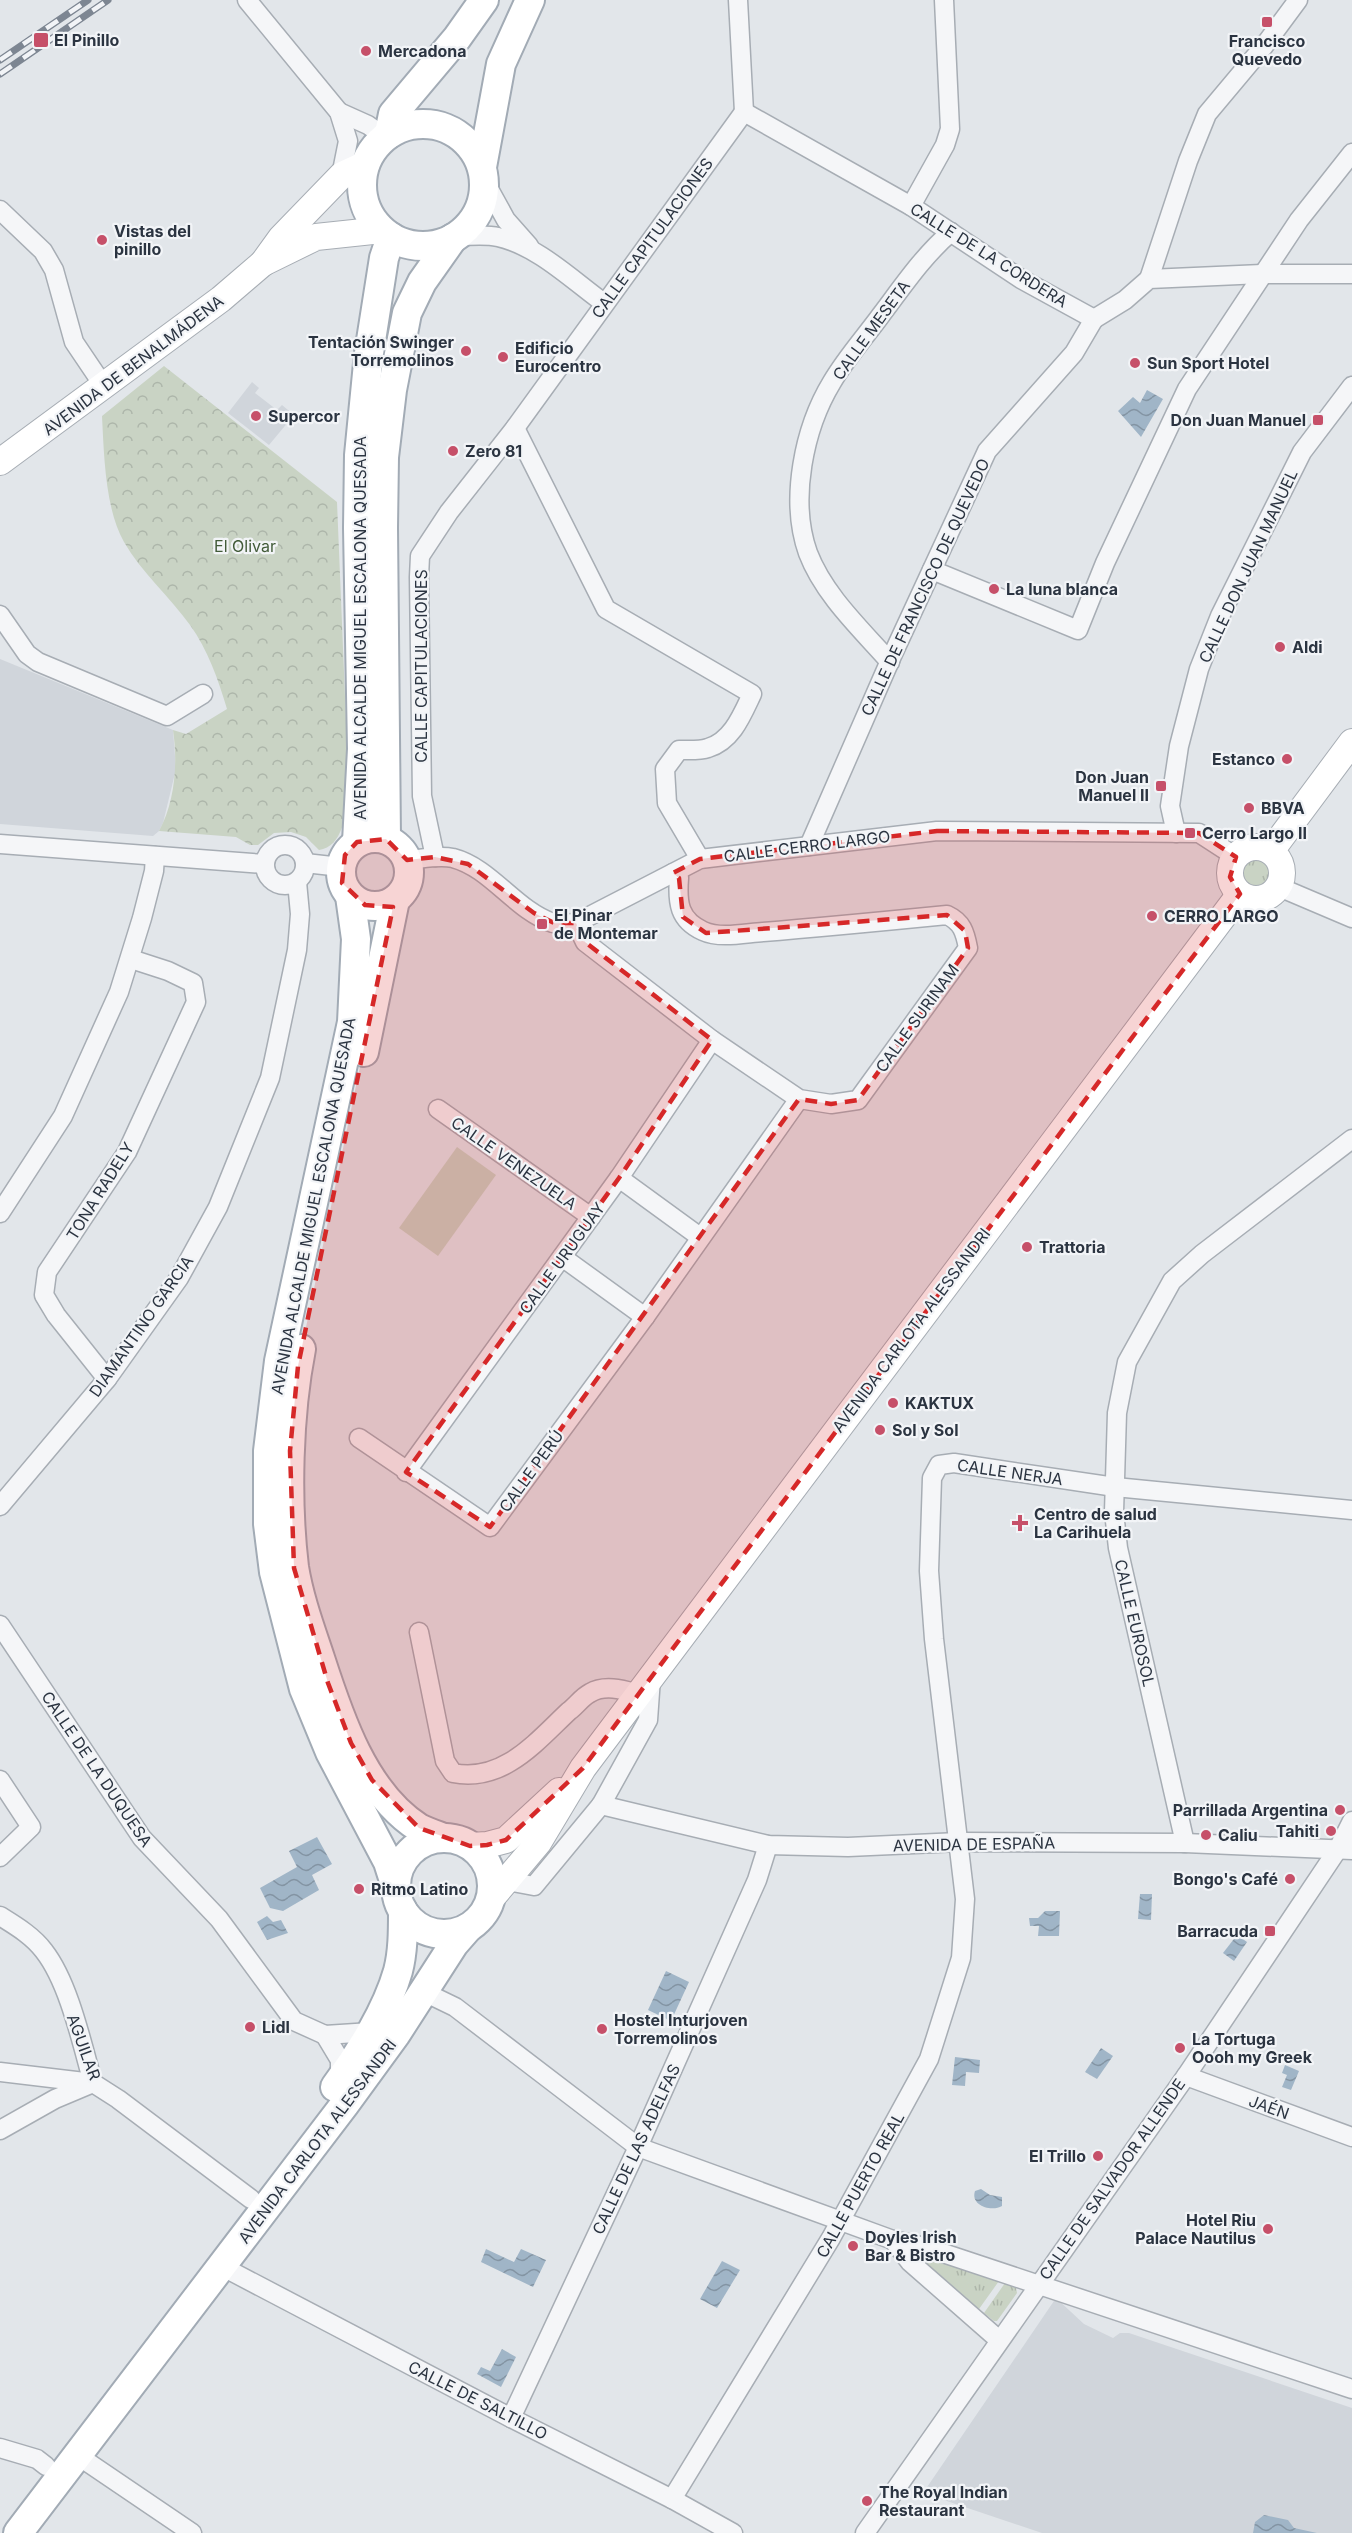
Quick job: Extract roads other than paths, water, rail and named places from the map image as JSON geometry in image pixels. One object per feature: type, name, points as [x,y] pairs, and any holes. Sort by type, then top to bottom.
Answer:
[{"type":"main road","points":[[484,0],[457,38],[393,114],[371,147],[362,181],[364,199],[370,216],[386,233],[406,243],[422,246],[438,244],[455,237],[469,225],[478,212],[483,196],[483,174],[501,64],[530,0]]},
{"type":"main road","points":[[371,147],[406,126],[425,124],[444,127],[461,136],[474,150],[483,174]]},
{"type":"main road","name":"AVENIDA DE BENALMÁDENA","points":[[263,263],[280,238],[371,147]]},
{"type":"main road","name":"AVENIDA DE BENALMÁDENA","points":[[0,462],[221,299],[263,263],[316,237],[386,233]]},
{"type":"main road","name":"AVENIDA ALCALDE MIGUEL ESCALONA QUESADA","points":[[357,842],[362,748],[359,455],[369,353],[386,233]]},
{"type":"main road","name":"AVENIDA ALCALDE MIGUEL ESCALONA QUESADA","points":[[387,839],[384,457],[392,390],[408,313],[422,282],[455,237]]},
{"type":"main road","points":[[1271,851],[1352,742]]},
{"type":"main road","points":[[372,838],[387,839],[398,846],[407,860],[408,882],[405,890],[395,900],[380,906],[359,903],[350,896],[342,883],[341,867],[345,855],[357,842],[372,838]]},
{"type":"main road","points":[[1253,847],[1271,851],[1281,865],[1282,878],[1279,887],[1271,895],[1258,899],[1240,894],[1233,886],[1230,877],[1236,857],[1253,847]]},
{"type":"main road","name":"AVENIDA CARLOTA ALESSANDRI","points":[[499,1890],[538,1843],[583,1768],[1240,894]]},
{"type":"main road","name":"AVENIDA ALCALDE MIGUEL ESCALONA QUESADA","points":[[350,896],[356,939],[352,1022],[279,1361],[268,1451],[268,1524],[274,1572],[304,1689],[330,1752],[388,1862],[400,1899]]},
{"type":"main road","name":"AVENIDA ALCALDE MIGUEL ESCALONA QUESADA","points":[[395,900],[298,1366],[290,1451],[290,1525],[294,1568],[303,1608],[351,1743],[372,1780],[398,1810],[419,1828],[457,1842]]},
{"type":"main road","name":"AVENIDA CARLOTA ALESSANDRI","points":[[457,1842],[487,1845],[506,1840],[583,1768]]},
{"type":"main road","points":[[429,1841],[457,1842],[482,1856],[489,1869],[492,1884],[499,1890],[486,1911],[468,1928],[454,1933],[439,1934],[425,1930],[413,1922],[400,1899],[398,1872],[405,1858],[416,1848],[429,1841]]},
{"type":"main road","name":"AVENIDA CARLOTA ALESSANDRI","points":[[151,2344],[251,2199],[340,2081],[371,2032],[398,1972],[403,1938],[400,1899]]},
{"type":"main road","name":"AVENIDA CARLOTA ALESSANDRI","points":[[151,2344],[223,2266],[345,2104],[424,1992],[454,1944],[468,1928]]},
{"type":"main road","points":[[18,2533],[77,2455],[151,2344]]},
{"type":"main road","points":[[0,2527],[46,2466],[151,2344]]},
{"type":"street","points":[[247,0],[339,112],[371,147]]},
{"type":"street","points":[[738,0],[744,112]]},
{"type":"street","points":[[911,206],[945,145],[950,129],[944,0]]},
{"type":"street","points":[[1094,319],[1125,300],[1149,279],[1188,160],[1207,114],[1264,46],[1298,0]]},
{"type":"street","points":[[339,112],[368,124],[371,147]]},
{"type":"street","name":"CALLE DE LA CORDERA","points":[[744,112],[911,206],[1021,279],[1094,319]]},
{"type":"street","name":"CALLE CAPITULACIONES","points":[[435,857],[422,796],[418,577],[420,556],[449,512],[515,428],[744,112]]},
{"type":"street","points":[[932,570],[1078,630],[1105,563],[1187,389],[1299,220],[1352,153]]},
{"type":"street","points":[[483,174],[506,220],[534,252]]},
{"type":"street","points":[[0,210],[43,251],[54,270],[74,342],[103,385]]},
{"type":"street","name":"CALLE MESETA","points":[[890,662],[834,598],[809,554],[800,520],[800,476],[809,437],[832,382],[929,251],[951,232]]},
{"type":"street","points":[[455,237],[497,236],[534,252],[604,303]]},
{"type":"street","points":[[1149,279],[1262,274],[1352,274]]},
{"type":"street","name":"CALLE DE FRANCISCO DE QUEVEDO","points":[[809,846],[987,451],[1074,353],[1094,319]]},
{"type":"street","name":"CALLE DON JUAN MANUEL","points":[[1176,832],[1170,806],[1179,746],[1199,669],[1220,616],[1302,452],[1352,386]]},
{"type":"street","points":[[515,428],[606,609],[752,694],[734,728],[724,739],[708,748],[679,750],[665,769],[667,803],[700,859]]},
{"type":"street","points":[[0,615],[27,654],[38,662],[166,716],[203,694]]},
{"type":"street","name":"CALLE CERRO LARGO","points":[[576,923],[700,859],[937,831],[1199,832],[1236,857]]},
{"type":"street","points":[[0,844],[264,864]]},
{"type":"street","points":[[282,845],[299,851],[305,863],[302,876],[291,885],[277,884],[267,875],[264,864],[270,851],[282,845]]},
{"type":"street","points":[[0,1213],[63,1116],[119,992],[131,959],[154,871],[155,856]]},
{"type":"street","points":[[407,860],[452,858],[468,864],[534,913],[554,923],[576,923]]},
{"type":"street","points":[[305,863],[341,867]]},
{"type":"street","name":"CALLE SURINAM","points":[[576,923],[585,942],[712,1040],[799,1099],[831,1104],[858,1100],[968,948],[965,931],[957,920],[947,915],[840,926],[725,934],[706,933],[683,917],[678,905],[679,878],[673,873]]},
{"type":"street","name":"DIAMANTINO GARCIA","points":[[2,1501],[107,1379],[179,1278],[212,1217],[270,1078],[297,950],[300,904],[297,882]]},
{"type":"street","points":[[1279,887],[1352,918]]},
{"type":"street","name":"TONA RADELY","points":[[107,1379],[56,1315],[44,1295],[47,1272],[127,1152],[196,1002],[193,983],[168,971],[131,959]]},
{"type":"street","name":"CALLE URUGUAY","points":[[406,1472],[591,1218],[712,1040]]},
{"type":"street","name":"CALLE PERÚ","points":[[359,1438],[490,1527],[645,1317],[799,1099]]},
{"type":"street","name":"CALLE VENEZUELA","points":[[438,1109],[591,1218]]},
{"type":"street","name":"CALLE EUROSOL","points":[[1185,1843],[1118,1548],[1114,1512],[1117,1413],[1127,1362],[1172,1281],[1202,1254],[1352,1139]]},
{"type":"street","points":[[619,1178],[700,1237]]},
{"type":"street","points":[[562,1257],[645,1317]]},
{"type":"street","name":"CALLE NERJA","points":[[959,1842],[934,1639],[929,1571],[932,1478],[939,1465],[954,1463],[1115,1487],[1352,1510]]},
{"type":"street","name":"CALLE DE LA DUQUESA","points":[[0,1625],[142,1838],[219,1919],[294,2021],[325,2036]]},
{"type":"street","points":[[419,1632],[445,1761],[453,1773],[469,1776],[501,1769],[520,1757],[590,1692],[614,1687],[645,1685],[648,1720],[601,1805],[534,1886],[499,1890]]},
{"type":"street","points":[[0,1780],[30,1827],[0,1857]]},
{"type":"street","name":"AVENIDA DE ESPAÑA","points":[[601,1805],[768,1845],[848,1847],[959,1842],[1185,1843],[1345,1850]]},
{"type":"street","name":"CALLE DE SALVADOR ALLENDE","points":[[865,2533],[1345,1850],[1352,1821]]},
{"type":"street","name":"CALLE PUERTO REAL","points":[[672,2499],[841,2220],[929,2059],[961,1958],[965,1899],[959,1842]]},
{"type":"street","name":"CALLE DE LAS ADELFAS","points":[[512,2418],[638,2147],[758,1880],[768,1845]]},
{"type":"street","name":"AGUILAR","points":[[0,1916],[23,1931],[44,1951],[57,1972],[93,2083],[118,2099],[251,2199]]},
{"type":"street","points":[[424,1992],[455,2007],[638,2147],[893,2240],[925,2247],[1352,2389]]},
{"type":"street","points":[[340,2081],[340,2060],[325,2036],[371,2032]]},
{"type":"street","points":[[0,2073],[93,2083]]},
{"type":"street","name":"JAÉN","points":[[1186,2076],[1352,2137]]},
{"type":"street","points":[[0,2130],[55,2099],[93,2083]]},
{"type":"street","points":[[893,2240],[910,2262],[999,2340]]},
{"type":"street","name":"CALLE DE SALTILLO","points":[[223,2266],[512,2418],[672,2499],[733,2533]]},
{"type":"street","points":[[0,2448],[37,2459],[46,2466]]},
{"type":"street","points":[[77,2455],[192,2533]]},
{"type":"water","points":[[1147,390],[1163,399],[1141,437],[1118,411],[1133,397],[1140,403]]},
{"type":"water","points":[[317,1837],[332,1864],[312,1875],[319,1890],[283,1911],[270,1908],[260,1888],[297,1867],[289,1851]]},
{"type":"water","points":[[1140,1894],[1152,1894],[1151,1920],[1138,1919]]},
{"type":"water","points":[[1045,1911],[1060,1911],[1059,1936],[1038,1936],[1039,1926],[1030,1926],[1029,1918],[1038,1918]]},
{"type":"water","points":[[267,1916],[273,1922],[281,1920],[288,1933],[267,1940],[257,1922]]},
{"type":"water","points":[[1237,1935],[1247,1942],[1234,1961],[1223,1953]]},
{"type":"water","points":[[666,1971],[689,1982],[671,2021],[648,2010]]},
{"type":"water","points":[[1101,2048],[1113,2056],[1097,2079],[1085,2072]]},
{"type":"water","points":[[955,2057],[980,2060],[979,2073],[966,2072],[965,2086],[952,2085]]},
{"type":"water","points":[[1285,2065],[1299,2071],[1291,2090],[1282,2087],[1287,2075],[1282,2073]]},
{"type":"water","points":[[981,2189],[990,2195],[1002,2197],[1002,2206],[988,2208],[979,2204],[974,2196],[975,2191]]},
{"type":"water","points":[[486,2249],[514,2262],[521,2249],[546,2260],[533,2287],[481,2262]]},
{"type":"water","points":[[722,2261],[740,2270],[717,2308],[700,2299]]},
{"type":"water","points":[[502,2349],[516,2357],[501,2387],[477,2374],[481,2367],[490,2371]]},
{"type":"water","points":[[1264,2515],[1288,2520],[1294,2528],[1317,2533],[1253,2533],[1255,2522]]},
{"type":"railway","points":[[0,60],[88,0]]},
{"type":"railway","points":[[0,74],[108,0]]},
{"type":"place","name":"Francisco Quevedo","points":[[1267,22]]},
{"type":"place","name":"El Pinillo","points":[[41,40]]},
{"type":"place","name":"Mercadona","points":[[366,51]]},
{"type":"place","name":"Vistas del pinillo","points":[[102,240]]},
{"type":"place","name":"Tentación Swinger Torremolinos","points":[[466,351]]},
{"type":"place","name":"Edificio Eurocentro","points":[[503,357]]},
{"type":"place","name":"Sun Sport Hotel","points":[[1135,363]]},
{"type":"place","name":"Supercor","points":[[256,416]]},
{"type":"place","name":"Don Juan Manuel","points":[[1318,420]]},
{"type":"place","name":"Zero 81","points":[[453,451]]},
{"type":"place","name":"La luna blanca","points":[[994,589]]},
{"type":"place","name":"Aldi","points":[[1280,647]]},
{"type":"place","name":"Estanco","points":[[1287,759]]},
{"type":"place","name":"Don Juan Manuel II","points":[[1161,786]]},
{"type":"place","name":"BBVA","points":[[1249,808]]},
{"type":"place","name":"Cerro Largo II","points":[[1190,833]]},
{"type":"place","name":"CERRO LARGO","points":[[1152,916]]},
{"type":"place","name":"El Pinar de Montemar","points":[[542,924]]},
{"type":"place","name":"Trattoria","points":[[1027,1247]]},
{"type":"place","name":"KAKTUX","points":[[893,1403]]},
{"type":"place","name":"Sol y Sol","points":[[880,1430]]},
{"type":"place","name":"Centro de salud La Carihuela","points":[[1020,1523]]},
{"type":"place","name":"Parrillada Argentina","points":[[1340,1810]]},
{"type":"place","name":"Tahiti","points":[[1331,1831]]},
{"type":"place","name":"Caliu","points":[[1206,1835]]},
{"type":"place","name":"Bongo's Café","points":[[1290,1879]]},
{"type":"place","name":"Ritmo Latino","points":[[359,1889]]},
{"type":"place","name":"Barracuda","points":[[1270,1931]]},
{"type":"place","name":"Lidl","points":[[250,2027]]},
{"type":"place","name":"Hostel Inturjoven Torremolinos","points":[[602,2029]]},
{"type":"place","name":"La Tortuga Oooh my Greek","points":[[1180,2048]]},
{"type":"place","name":"El Trillo","points":[[1098,2156]]},
{"type":"place","name":"Hotel Riu Palace Nautilus","points":[[1268,2229]]},
{"type":"place","name":"Doyles Irish Bar & Bistro","points":[[853,2246]]},
{"type":"place","name":"The Royal Indian Restaurant","points":[[867,2501]]},
{"type":"park label","name":"El Olivar","points":[[245,546]]}]
